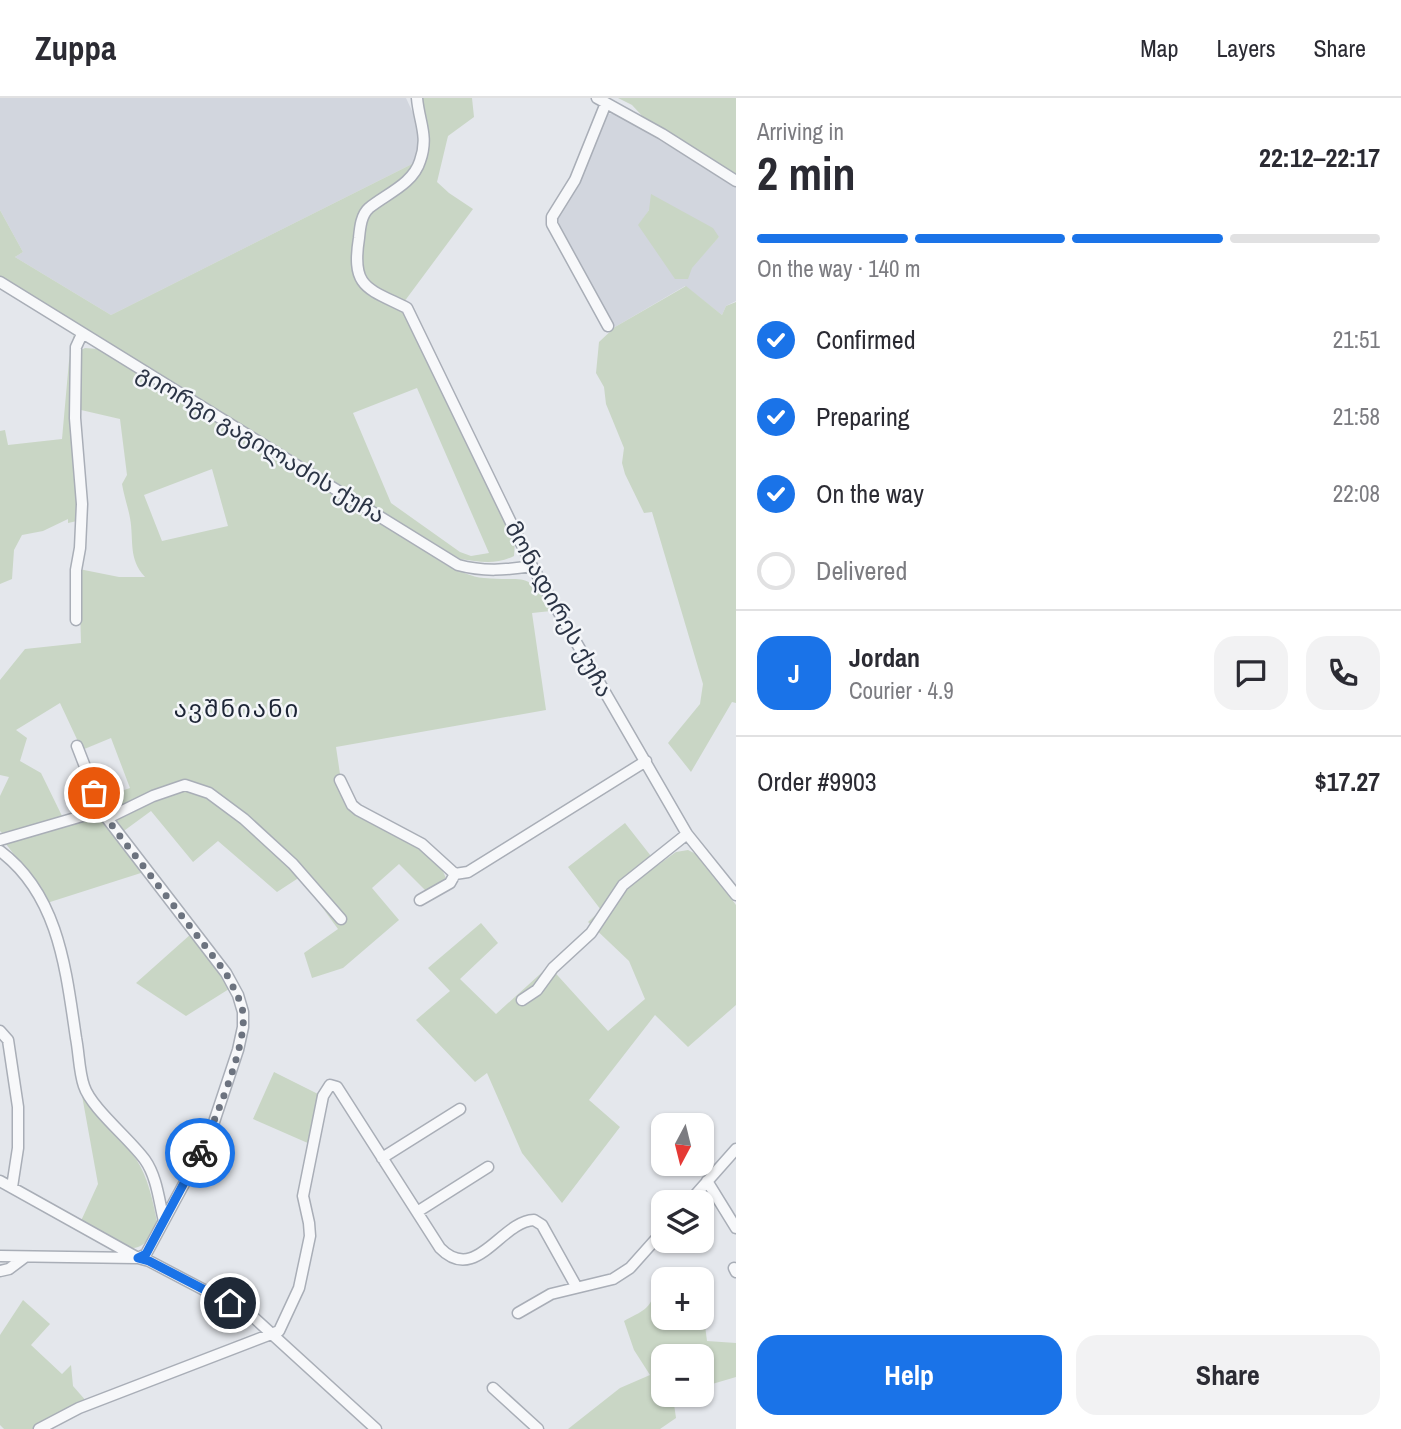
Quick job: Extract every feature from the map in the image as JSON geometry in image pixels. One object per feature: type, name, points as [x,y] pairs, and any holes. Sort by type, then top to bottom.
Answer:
[{"type":"street","name":"მონადირეს ქუჩა","points":[[417,98],[418,116],[425,135],[421,160],[411,177],[366,210],[361,222],[357,273],[370,290],[407,308],[532,566],[687,834],[736,895]]},
{"type":"street","points":[[608,326],[552,224],[552,217],[575,180],[602,100],[736,181]]},
{"type":"street","name":"გიორგი გაგილაძის ქუჩა","points":[[0,282],[458,565],[476,570],[502,571],[532,566]]},
{"type":"street","points":[[76,620],[76,570],[82,504],[75,418],[76,347],[82,334]]},
{"type":"street","points":[[0,1256],[138,1258],[146,1254],[215,1122],[243,1027],[243,1012],[238,995],[226,973],[103,813],[77,746]]},
{"type":"street","points":[[455,874],[468,872],[646,761]]},
{"type":"street","points":[[340,780],[352,805],[422,844],[455,874]]},
{"type":"street","points":[[0,841],[96,812],[111,816],[184,785],[209,793],[243,819],[293,864],[341,919]]},
{"type":"street","points":[[523,1000],[537,990],[553,968],[591,933],[623,885],[687,834]]},
{"type":"street","points":[[0,851],[33,883],[48,913],[64,958],[84,1087],[146,1162],[156,1187],[164,1221]]},
{"type":"street","points":[[420,900],[450,883],[455,874]]},
{"type":"street","points":[[0,1031],[8,1040],[18,1107],[18,1148],[12,1187]]},
{"type":"street","points":[[39,1429],[79,1408],[279,1331],[301,1282],[310,1236],[303,1196],[323,1096],[330,1085],[337,1087],[447,1255],[470,1259],[522,1223],[534,1220],[542,1225],[576,1286]]},
{"type":"street","points":[[382,1158],[460,1109]]},
{"type":"street","points":[[699,1190],[736,1149]]},
{"type":"street","points":[[417,1212],[488,1167]]},
{"type":"street","points":[[0,1181],[138,1258],[149,1261],[250,1314],[376,1429]]},
{"type":"street","points":[[707,1181],[736,1228]]},
{"type":"street","points":[[518,1313],[551,1294],[613,1279],[630,1268],[651,1244]]},
{"type":"street","points":[[0,1271],[9,1269],[25,1257]]},
{"type":"street","points":[[494,1388],[537,1429]]},
{"type":"shaded area","points":[[0,98],[406,98],[420,128],[416,162],[111,315],[15,257],[23,252],[0,210]]},
{"type":"shaded area","points":[[614,113],[736,186],[736,301],[726,306],[722,315],[685,286],[615,327],[556,222],[608,114]],"holes":[[[649,210],[719,237],[691,268],[639,225]]]},
{"type":"green space","points":[[419,98],[472,98],[474,117],[448,136],[437,182],[473,209],[404,302],[369,286],[359,259],[362,232],[369,213],[418,174]]},
{"type":"green space","points":[[618,98],[736,98],[736,175],[646,120],[632,105]]},
{"type":"green space","points":[[416,162],[406,175],[373,198],[362,210],[354,252],[356,276],[367,292],[403,312],[515,540],[514,556],[494,562],[460,559],[0,277],[0,210],[23,252],[15,257],[111,315]],"holes":[[[417,388],[489,553],[471,556],[460,552],[391,503],[353,413]]]},
{"type":"green space","points":[[651,194],[713,228],[719,237],[692,268],[688,279],[675,279],[638,225],[649,210]]},
{"type":"green space","points":[[686,286],[722,315],[726,306],[736,302],[736,703],[732,702],[691,772],[668,743],[700,704],[703,684],[652,512],[644,513],[625,474],[622,463],[624,448],[606,404],[604,387],[596,373],[599,342],[615,327]]},
{"type":"green space","points":[[74,333],[72,368],[77,521],[68,523],[68,519],[43,531],[22,535],[14,550],[12,579],[0,584],[0,431],[5,430],[8,445],[62,439]]},
{"type":"green space","points":[[98,349],[114,357],[448,566],[479,577],[517,579],[530,583],[551,611],[532,613],[546,710],[336,747],[340,774],[335,777],[345,799],[419,847],[441,868],[446,879],[426,891],[399,864],[372,888],[399,920],[343,968],[312,978],[304,953],[338,929],[300,877],[277,892],[218,841],[193,862],[151,811],[121,833],[101,798],[130,788],[111,738],[82,750],[60,703],[16,730],[27,738],[20,761],[41,773],[63,818],[2,833],[0,831],[0,796],[9,777],[0,775],[0,680],[25,649],[81,643],[79,569],[119,577],[145,577],[134,556],[130,518],[122,484],[127,475],[120,419],[81,410],[81,350]],"holes":[[[212,469],[228,526],[162,541],[144,495]]]},
{"type":"green space","points":[[99,814],[144,872],[47,903],[35,882],[6,844]]},
{"type":"green space","points":[[625,823],[658,865],[676,852],[688,850],[698,855],[736,905],[736,1005],[688,1047],[655,1015],[589,1100],[620,1127],[562,1203],[522,1153],[487,1073],[475,1082],[416,1020],[450,991],[428,968],[481,923],[498,943],[460,979],[496,1014],[549,966],[608,1031],[645,999],[629,961],[588,922],[601,910],[568,867]]},
{"type":"green space","points":[[191,934],[219,968],[229,989],[186,1016],[136,983]]},
{"type":"green space","points":[[274,1072],[318,1094],[310,1144],[253,1119]]},
{"type":"green space","points":[[81,1090],[136,1159],[147,1181],[157,1222],[146,1242],[138,1247],[127,1247],[80,1223],[98,1184]]},
{"type":"green space","points":[[23,1300],[50,1324],[31,1345],[62,1374],[71,1365],[73,1386],[87,1402],[36,1429],[4,1429],[0,1425],[0,1335]]},
{"type":"green space","points":[[651,1301],[651,1330],[706,1330],[707,1341],[736,1343],[736,1377],[714,1383],[714,1344],[651,1344],[651,1407],[674,1407],[676,1418],[660,1429],[568,1429],[620,1388],[650,1375],[634,1350],[624,1321]]},
{"type":"way so far","points":[[94,793],[103,813],[226,973],[238,995],[243,1012],[238,1050],[215,1122],[200,1153]]},
{"type":"district","name":"ავშნიანი","points":[[237,709]]},
{"type":"route","points":[[200,1153],[146,1254],[138,1258],[149,1261],[230,1303]]}]
